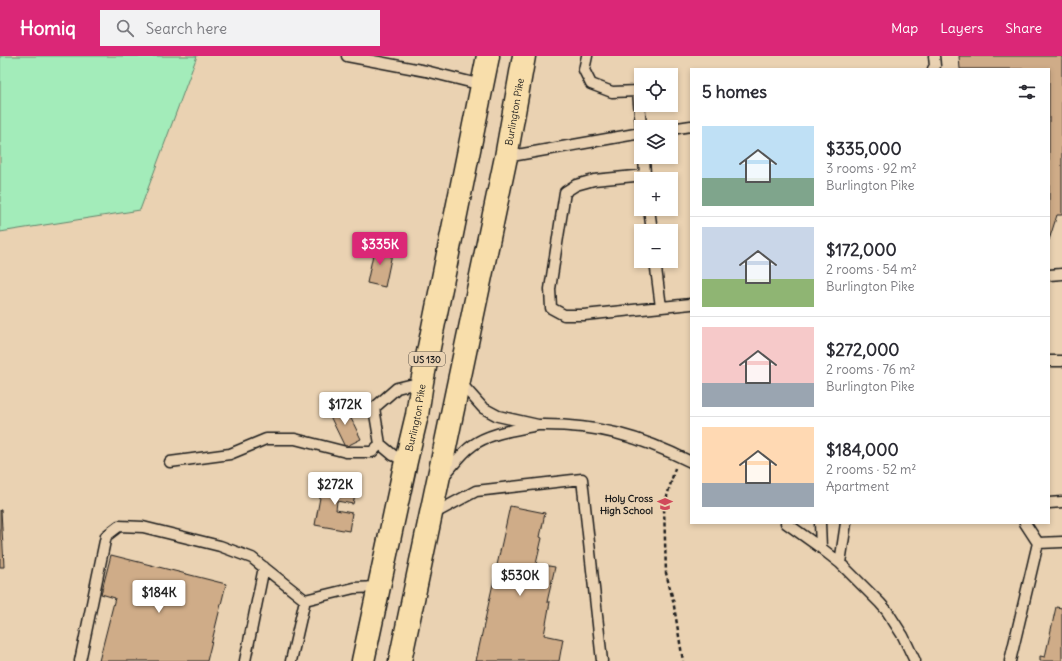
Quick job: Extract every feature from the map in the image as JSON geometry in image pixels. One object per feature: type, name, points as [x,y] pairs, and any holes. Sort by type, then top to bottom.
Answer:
[{"type":"highway","name":"Burlington Pike","points":[[364,661],[417,415],[422,382],[488,56]]},
{"type":"highway","name":"Burlington Pike","points":[[400,661],[506,157],[524,56]]},
{"type":"lane","points":[[347,56],[392,60],[426,71],[482,85]]},
{"type":"lane","points":[[587,56],[584,70],[591,84],[612,92],[638,91],[640,120]]},
{"type":"lane","points":[[934,56],[935,66],[934,68]]},
{"type":"lane","points":[[678,128],[690,126]]},
{"type":"lane","points":[[506,157],[634,134]]},
{"type":"lane","points":[[634,178],[594,180],[576,185],[564,192],[550,289],[551,308],[564,315],[690,304]]},
{"type":"lane","points":[[656,268],[661,307]]},
{"type":"lane","points":[[1050,275],[1062,274]]},
{"type":"lane","points":[[1050,361],[1062,361]]},
{"type":"lane","points":[[459,381],[483,408],[498,416],[538,425],[574,426],[609,431],[634,438],[690,462]]},
{"type":"lane","points":[[406,461],[393,455],[380,444],[374,408],[397,388],[422,382]]},
{"type":"lane","points":[[436,485],[474,444],[502,433],[538,425]]},
{"type":"lane","points":[[170,462],[230,454],[266,439],[295,439],[346,452],[372,452],[380,444]]},
{"type":"lane","points":[[431,515],[476,491],[582,479],[602,661]]},
{"type":"lane","points":[[1050,503],[1062,502]]},
{"type":"lane","points":[[787,524],[840,563],[887,611],[903,636],[915,661]]},
{"type":"lane","points":[[820,524],[821,548]]},
{"type":"lane","points":[[840,563],[846,524]]},
{"type":"lane","points":[[1010,661],[1038,543],[1026,524]]},
{"type":"lane","points":[[80,661],[106,536],[119,526],[143,527],[220,546],[252,558],[304,600]]},
{"type":"lane","points":[[1038,543],[1062,542]]},
{"type":"lane","points":[[245,661],[264,567]]},
{"type":"lane","points":[[304,600],[354,588],[379,588]]},
{"type":"lane","points":[[291,661],[304,600]]},
{"type":"path","points":[[678,456],[664,507],[664,532],[666,573],[683,661]]},
{"type":"green space","points":[[0,56],[197,56],[140,210],[0,232]]},
{"type":"building","points":[[959,56],[1062,56],[1062,215],[1057,215],[1050,237],[1050,68],[960,68]]},
{"type":"building","points":[[375,245],[393,249],[385,287],[367,283]]},
{"type":"building","points":[[345,406],[361,439],[345,447],[329,414]]},
{"type":"building","points":[[323,481],[357,487],[353,504],[337,501],[336,510],[352,513],[349,531],[315,525]]},
{"type":"building","points":[[510,506],[545,513],[540,537],[542,538],[536,564],[555,567],[547,602],[550,602],[544,635],[563,639],[559,661],[476,661]]},
{"type":"building","points":[[1,510],[4,567],[0,567]]},
{"type":"building","points":[[111,555],[226,584],[207,661],[99,661],[115,598],[101,594]]},
{"type":"building","points":[[1056,607],[1062,608],[1062,661],[1040,661],[1040,656],[1045,657]]},
{"type":"place","name":"Holy Cross High School","points":[[665,504]]}]
